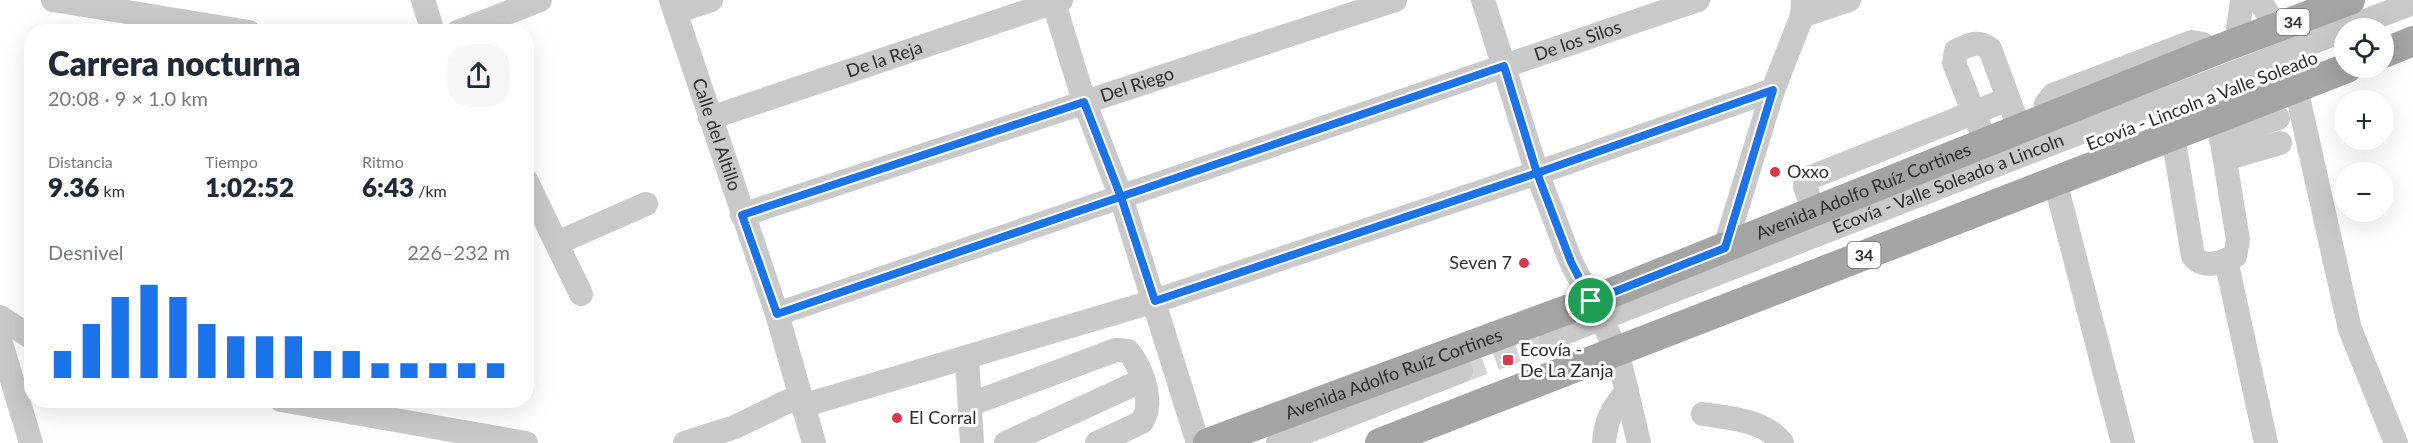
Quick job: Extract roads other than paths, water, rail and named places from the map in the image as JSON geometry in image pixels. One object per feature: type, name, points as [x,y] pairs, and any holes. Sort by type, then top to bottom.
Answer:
[{"type":"main road","name":"Avenida Adolfo Ruíz Cortines","points":[[1380,443],[1604,325],[1725,248],[2224,48],[2350,0]]},
{"type":"main road","points":[[2394,49],[2413,41]]},
{"type":"main road","name":"Avenida Adolfo Ruíz Cortines","points":[[1208,443],[1604,325],[2055,181],[2173,136],[2221,138],[2296,88],[2334,73]]},
{"type":"street","points":[[53,0],[136,22],[161,24]]},
{"type":"street","points":[[423,0],[431,24]]},
{"type":"street","points":[[477,24],[540,0]]},
{"type":"street","points":[[673,6],[711,0]]},
{"type":"street","name":"Del Riego","points":[[742,215],[1395,0]]},
{"type":"street","points":[[1483,0],[1537,173],[1571,262],[1604,325],[1628,391],[1639,443]]},
{"type":"street","name":"De los Silos","points":[[777,314],[1698,0]]},
{"type":"street","points":[[1725,248],[1773,90],[1803,8],[1849,0]]},
{"type":"street","points":[[2224,48],[2242,0]]},
{"type":"street","points":[[2259,0],[2277,28]]},
{"type":"street","points":[[1056,1],[1084,102],[1121,197],[1198,443]]},
{"type":"street","name":"De la Reja","points":[[710,118],[1056,1]]},
{"type":"street","name":"Ecovía - Valle Soleado a Lincoln","points":[[2374,18],[2413,3]]},
{"type":"street","name":"Calle del Altillo","points":[[673,6],[777,314],[814,443]]},
{"type":"street","points":[[2394,27],[2413,20]]},
{"type":"street","name":"Ecovía - Valle Soleado a Lincoln","points":[[1554,344],[2334,34]]},
{"type":"street","points":[[1986,143],[1953,59],[1956,51],[1976,42],[1990,49],[2008,99],[2033,125]]},
{"type":"street","name":"Ecovía - Lincoln a Valle Soleado","points":[[1604,325],[2334,50]]},
{"type":"street","points":[[2296,88],[2350,329],[2396,443]]},
{"type":"street","points":[[685,443],[735,427],[801,401],[967,357],[1155,301],[1537,173],[1773,90]]},
{"type":"street","points":[[1814,212],[1805,186],[1809,178],[2008,99]]},
{"type":"street","points":[[2221,138],[2278,118]]},
{"type":"street","points":[[2173,136],[2193,256],[2205,264],[2235,256],[2238,246],[2221,138]]},
{"type":"street","points":[[2221,138],[2280,143]]},
{"type":"street","points":[[2055,181],[2123,443]]},
{"type":"street","points":[[534,203],[544,231],[581,294]]},
{"type":"street","points":[[544,231],[646,204]]},
{"type":"street","points":[[2226,260],[2266,443]]},
{"type":"street","points":[[0,317],[24,333]]},
{"type":"street","points":[[0,340],[24,394]]},
{"type":"street","points":[[971,404],[1116,350],[1128,351],[1136,360],[1143,380],[1147,408],[1142,422],[1097,443]]},
{"type":"street","points":[[967,357],[972,443]]},
{"type":"street","points":[[1278,443],[1465,379],[1319,443]]},
{"type":"street","points":[[1006,443],[1143,380]]},
{"type":"street","points":[[1604,443],[1605,427],[1610,413],[1628,391]]},
{"type":"street","points":[[27,408],[31,443]]},
{"type":"street","points":[[327,408],[526,443]]},
{"type":"street","points":[[1703,414],[1753,423],[1778,437],[1782,443]]},
{"type":"tunnel","points":[[1461,371],[1551,338]]},
{"type":"place","name":"Oxxo","points":[[1775,172]]},
{"type":"place","name":"Seven 7","points":[[1524,263]]},
{"type":"place","name":"Ecovía - De La Zanja","points":[[1508,360]]},
{"type":"place","name":"El Corral","points":[[897,418]]}]
